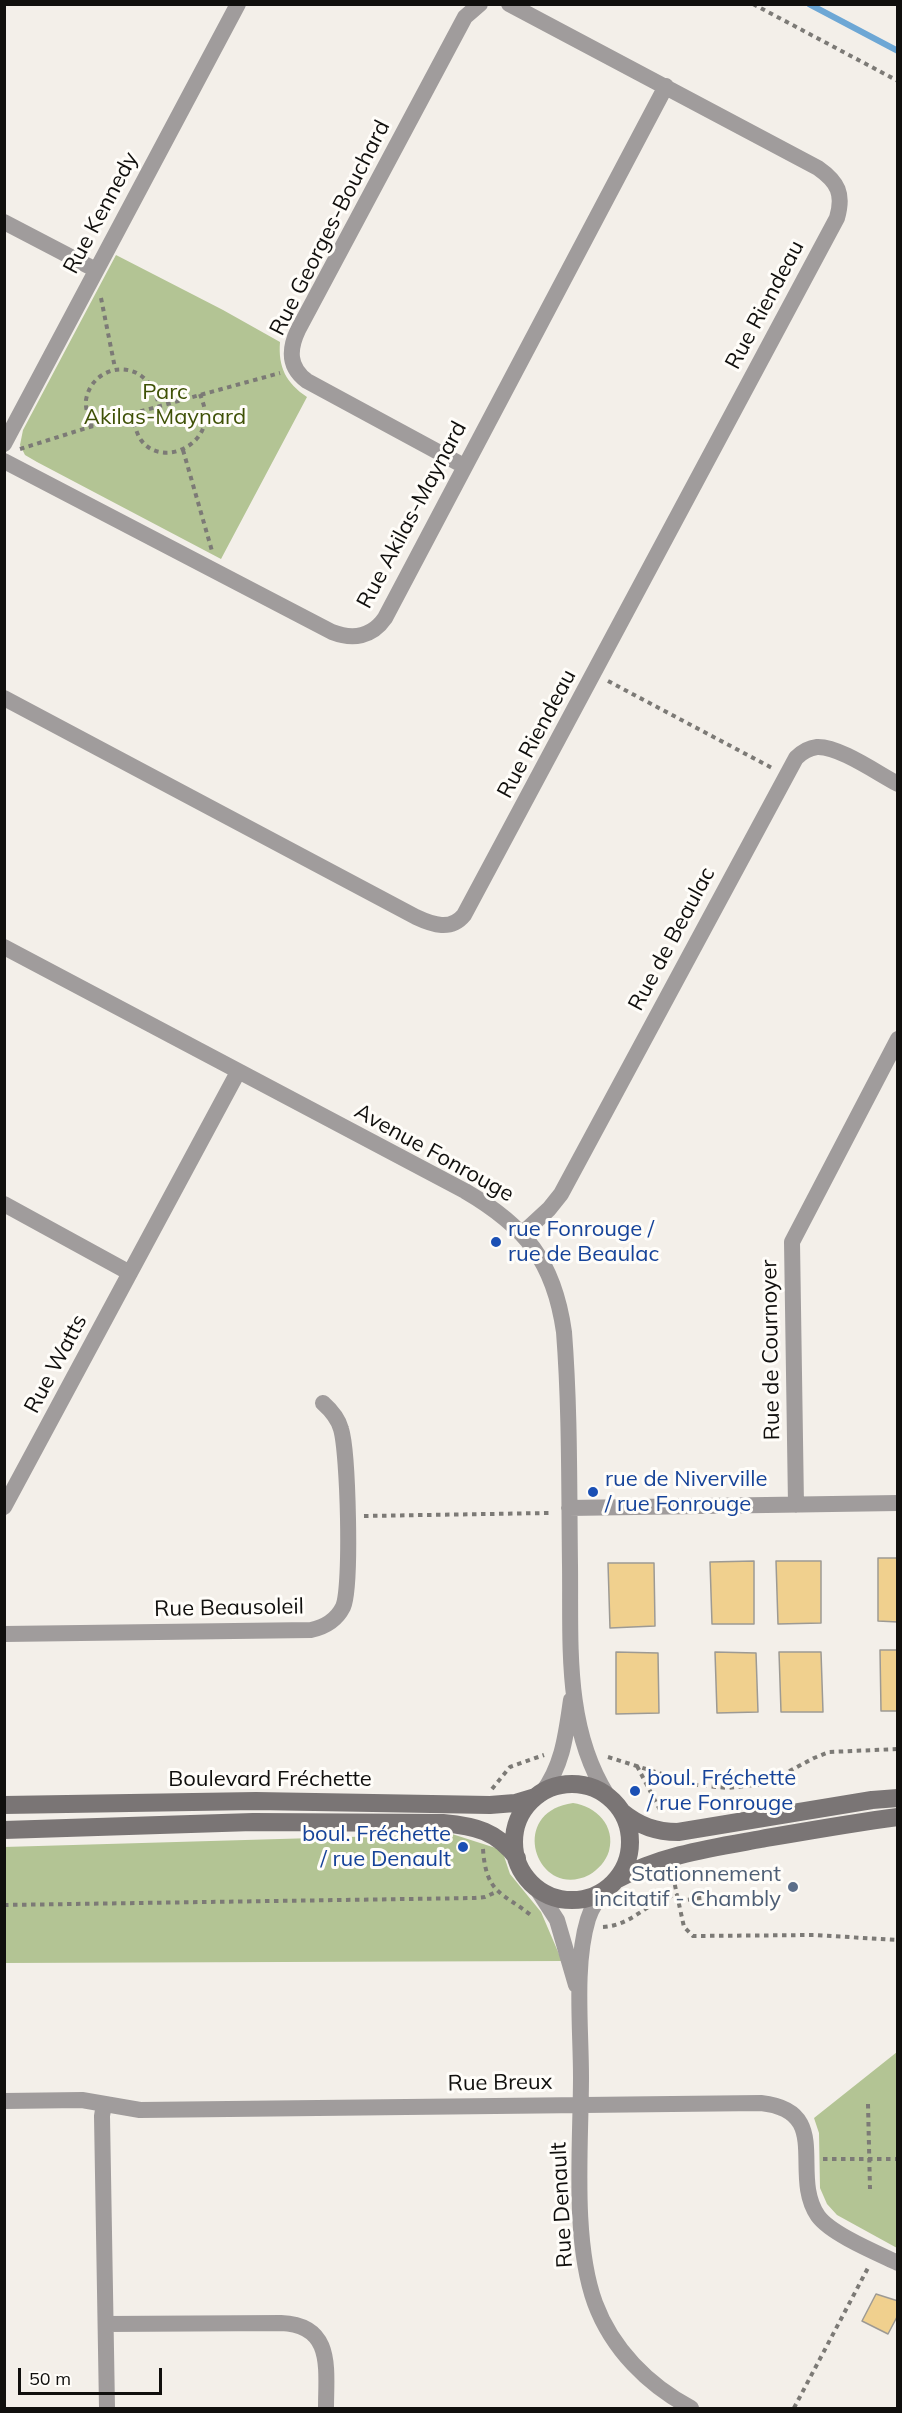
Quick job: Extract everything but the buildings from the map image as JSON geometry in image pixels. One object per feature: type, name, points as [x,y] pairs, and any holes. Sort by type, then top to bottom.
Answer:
[{"type":"main road","points":[[611,1884],[625,1864],[630,1844],[626,1822],[607,1795],[597,1789],[579,1784],[559,1786],[539,1795],[528,1805],[518,1822],[515,1846],[517,1858],[524,1873],[535,1886],[555,1897],[576,1900],[596,1894],[645,1865],[679,1855],[839,1825],[897,1817]]},
{"type":"main road","name":"Boulevard Fréchette","points":[[4,1805],[256,1801],[490,1805],[515,1803],[539,1795]]},
{"type":"main road","points":[[620,1811],[640,1825],[678,1832],[872,1800],[897,1798]]},
{"type":"main road","name":"Boulevard Fréchette","points":[[4,1830],[230,1823],[442,1823],[486,1831],[501,1839],[517,1858]]},
{"type":"street","name":"Rue Kennedy","points":[[7,452],[96,270],[238,4]]},
{"type":"street","name":"Rue Georges-Bouchard","points":[[464,466],[307,381],[296,369],[291,353],[298,330],[465,16],[480,4]]},
{"type":"street","points":[[509,4],[666,86]]},
{"type":"street","name":"Rue Riendeau","points":[[4,698],[416,917],[441,925],[459,921],[470,907],[837,218],[841,194],[834,181],[818,168],[666,86]]},
{"type":"street","name":"Rue Akilas-Maynard","points":[[7,452],[218,572],[332,632],[354,637],[375,630],[385,618],[666,86]]},
{"type":"street","points":[[4,222],[96,270]]},
{"type":"street","name":"Rue de Beaulac","points":[[523,1233],[549,1209],[561,1194],[796,758],[805,750],[825,748],[841,753],[897,784]]},
{"type":"street","name":"Avenue Fonrouge","points":[[4,947],[465,1191],[498,1212],[523,1233],[550,1279],[561,1316],[565,1347],[573,1691]]},
{"type":"street","name":"Rue de Cournoyer","points":[[796,1505],[792,1242],[897,1039]]},
{"type":"street","name":"Rue Watts","points":[[4,1507],[237,1072]]},
{"type":"street","points":[[4,1204],[130,1273]]},
{"type":"street","name":"Rue Beausoleil","points":[[4,1634],[310,1630],[327,1625],[337,1616],[346,1595],[347,1516],[344,1438],[338,1419],[323,1403]]},
{"type":"street","points":[[569,1508],[897,1503]]},
{"type":"street","points":[[539,1795],[554,1774],[562,1752],[573,1691]]},
{"type":"street","points":[[573,1691],[587,1756],[591,1768],[607,1795]]},
{"type":"street","name":"Rue Denault","points":[[611,1884],[594,1904],[588,1920],[579,1995],[584,2258],[595,2302],[605,2325],[630,2361],[661,2390],[691,2409]]},
{"type":"street","name":"Rue Denault","points":[[535,1886],[557,1920],[579,1995]]},
{"type":"street","name":"Rue Breux","points":[[4,2101],[82,2100],[140,2110],[761,2103],[785,2108],[798,2117],[805,2132],[807,2186],[812,2206],[821,2220],[834,2230],[897,2263]]},
{"type":"street","points":[[104,2104],[102,2116],[107,2409]]},
{"type":"street","points":[[106,2324],[281,2323],[304,2326],[320,2339],[324,2349],[326,2409]]},
{"type":"path","points":[[753,4],[897,81]]},
{"type":"path","points":[[96,270],[115,368]]},
{"type":"path","points":[[92,427],[86,401],[89,392],[103,374],[115,368],[137,373],[147,380],[159,406]]},
{"type":"path","points":[[7,452],[200,394],[296,369]]},
{"type":"path","points":[[131,414],[140,439],[150,449],[161,452],[183,450],[199,437],[206,422],[205,408],[200,394]]},
{"type":"path","points":[[183,450],[218,572]]},
{"type":"path","points":[[595,673],[785,775]]},
{"type":"path","points":[[360,1516],[549,1513]]},
{"type":"path","points":[[605,1757],[697,1785],[727,1788],[765,1784],[829,1752],[897,1749]]},
{"type":"path","points":[[491,1794],[498,1778],[510,1767],[538,1755],[549,1754]]},
{"type":"path","points":[[636,1766],[655,1798],[664,1822]]},
{"type":"path","points":[[483,1842],[485,1865],[496,1892],[536,1919]]},
{"type":"path","points":[[673,1874],[686,1931],[697,1936],[814,1935],[897,1940]]},
{"type":"path","points":[[4,1905],[466,1898],[485,1897],[496,1892]]},
{"type":"path","points":[[594,1928],[624,1924],[661,1899],[677,1895]]},
{"type":"path","points":[[679,1901],[707,1898]]},
{"type":"path","points":[[868,2104],[870,2189]]},
{"type":"path","points":[[819,2159],[897,2159]]},
{"type":"path","points":[[794,2409],[870,2264]]},
{"type":"green space","name":"Parc Akilas-Maynard","points":[[116,255],[280,342],[280,359],[285,374],[307,397],[221,559],[37,462],[25,455],[20,445],[23,430]]},
{"type":"green space","points":[[573,1803],[589,1808],[602,1819],[610,1833],[610,1842],[608,1855],[598,1868],[589,1875],[571,1880],[555,1876],[543,1866],[536,1852],[535,1837],[540,1822],[552,1810]]},
{"type":"green space","points":[[452,1834],[502,1850],[510,1874],[541,1912],[562,1961],[5,1963],[4,1847]]},
{"type":"green space","points":[[896,1943],[898,1943],[897,2248],[837,2215],[827,2204],[820,2188],[819,2133],[814,2118],[897,2052]]},
{"type":"waterway","points":[[809,4],[898,51]]},
{"type":"place","name":"rue Fonrouge / rue de Beaulac","points":[[496,1242]]},
{"type":"place","name":"rue de Niverville / rue Fonrouge","points":[[593,1492]]},
{"type":"place","name":"boul. Fréchette / rue Fonrouge","points":[[635,1791]]},
{"type":"place","name":"boul. Fréchette / rue Denault","points":[[463,1847]]},
{"type":"place","name":"Stationnement incitatif - Chambly","points":[[793,1887]]}]
